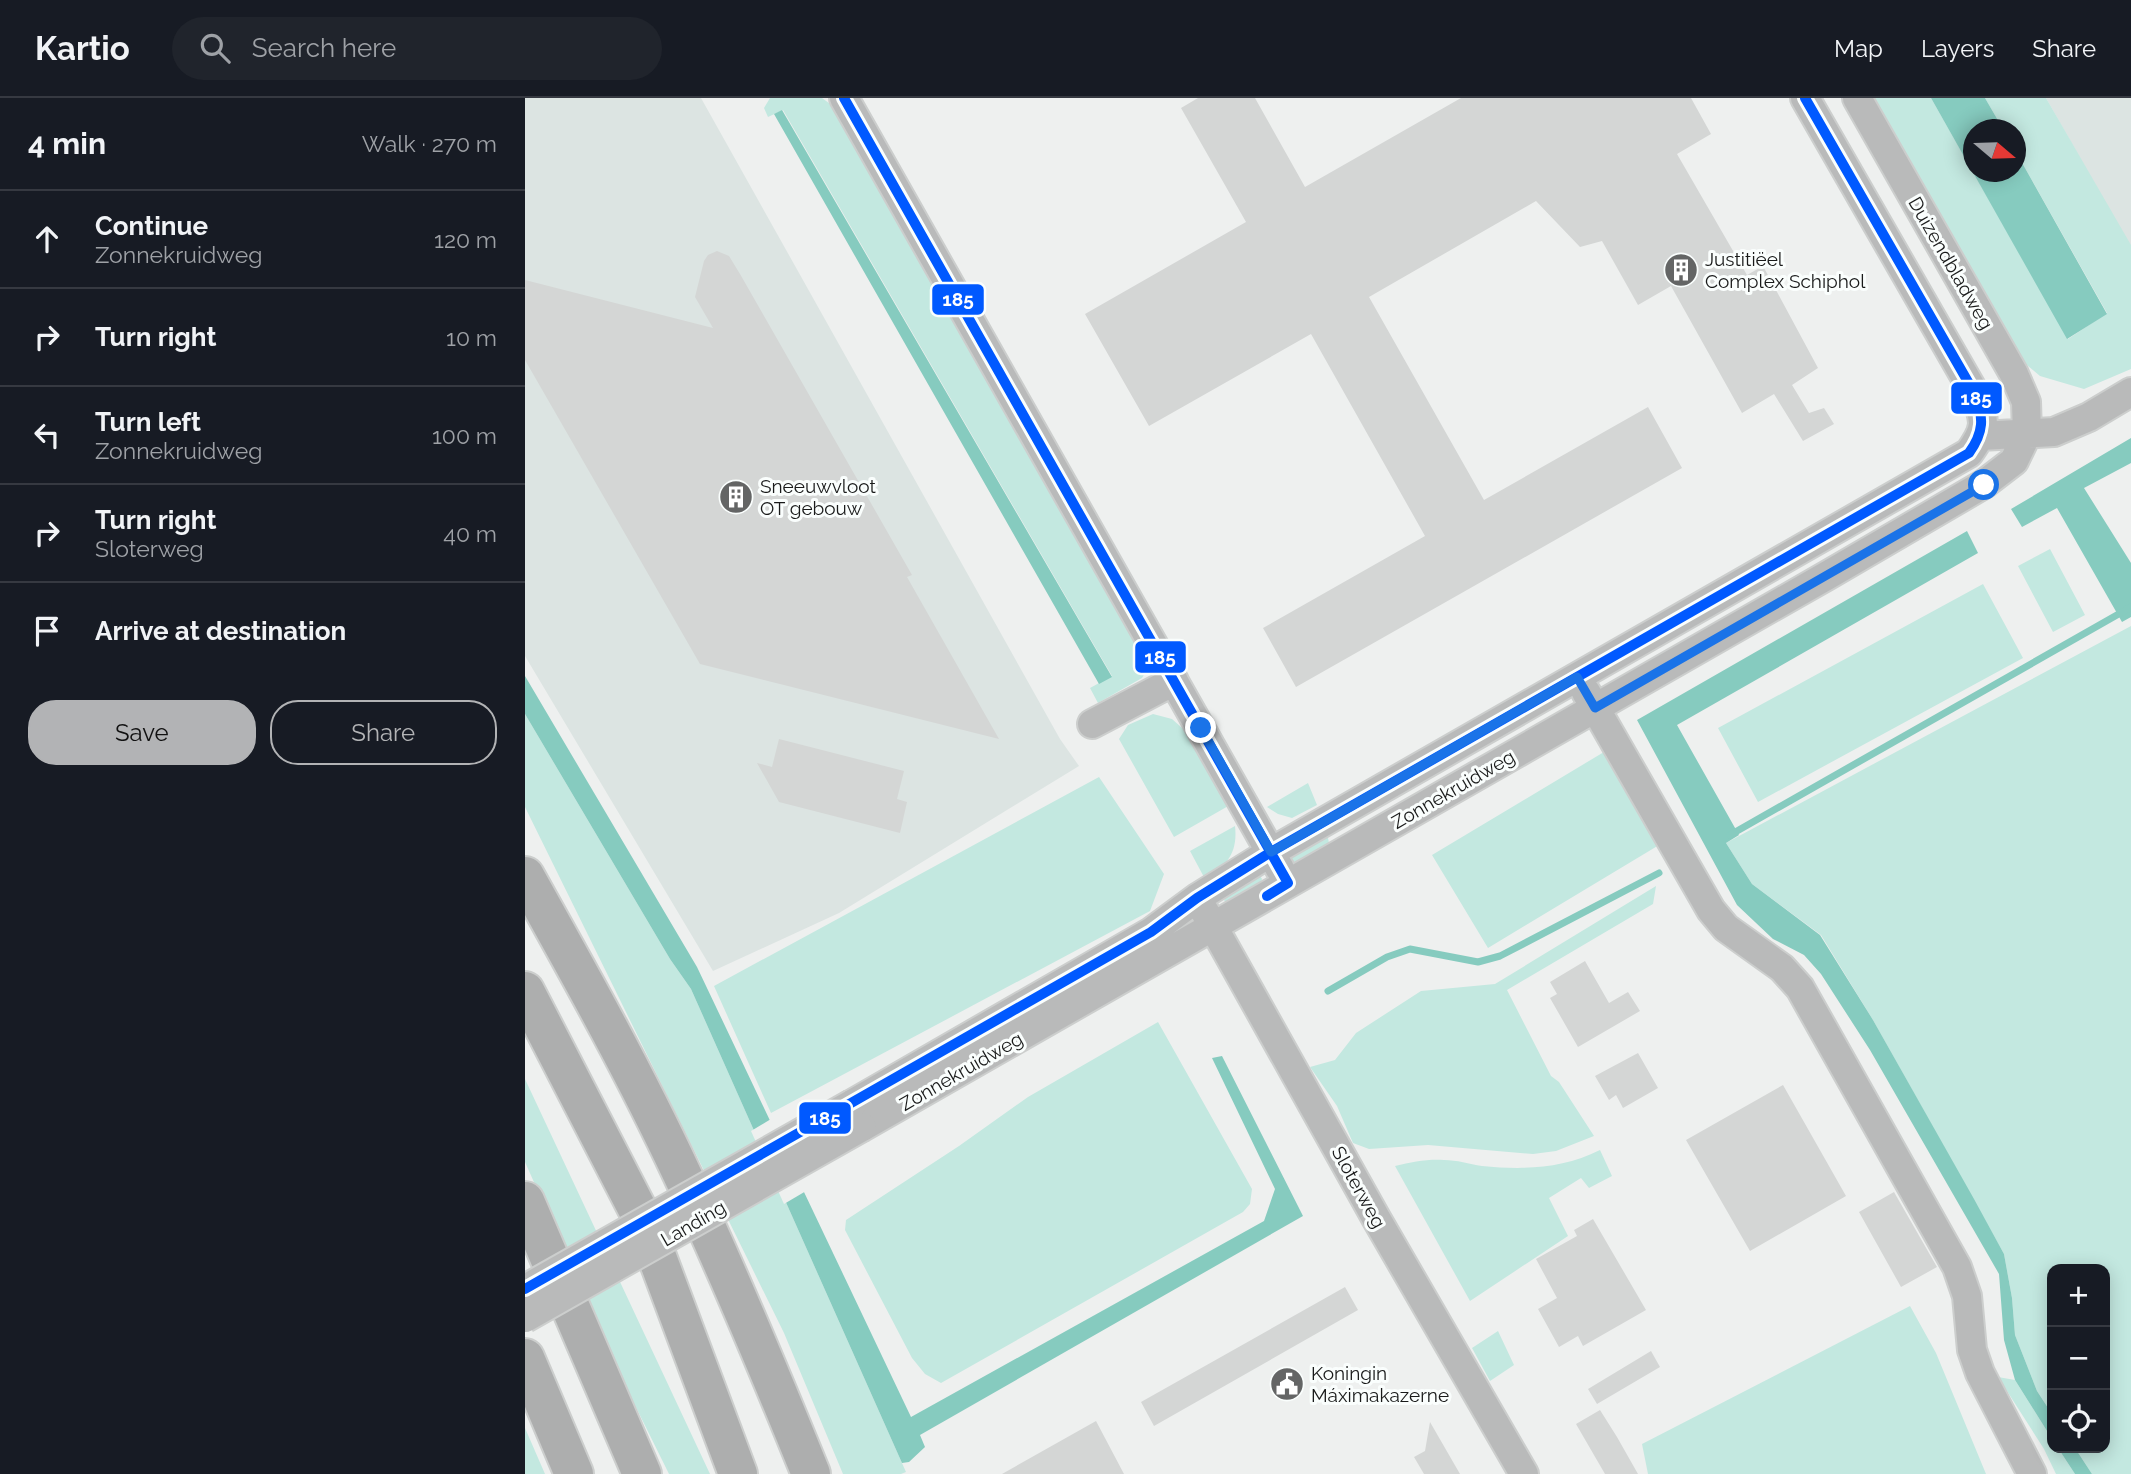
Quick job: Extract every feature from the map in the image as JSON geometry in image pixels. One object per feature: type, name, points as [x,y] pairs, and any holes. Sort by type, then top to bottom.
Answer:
[{"type":"highway","points":[[525,876],[575,965],[680,1169],[811,1474]]},
{"type":"highway","points":[[525,991],[643,1222],[738,1474]]},
{"type":"highway","points":[[525,1201],[642,1474]]},
{"type":"highway","points":[[525,1358],[574,1474]]},
{"type":"street","points":[[844,98],[1289,883]]},
{"type":"street","points":[[1805,98],[1975,394],[1984,416],[1981,436],[2054,432],[2089,417],[2131,393]]},
{"type":"street","name":"Duizendbladweg","points":[[1857,98],[2014,374],[2026,402],[2027,434]]},
{"type":"street","name":"Zonnekruidweg","points":[[857,1116],[1213,926],[1984,485],[2014,461],[2027,434]]},
{"type":"street","name":"Zonnekruidweg","points":[[857,1116],[1151,932],[1197,898],[1271,852],[1949,466],[1969,453],[1981,436]]},
{"type":"street","points":[[1577,677],[1711,910],[1726,928],[1782,968],[1800,988],[1958,1267],[1967,1296],[1972,1350],[1980,1373],[2032,1474]]},
{"type":"street","points":[[1092,724],[1174,681]]},
{"type":"street","name":"Sloterweg","points":[[1197,898],[1376,1218],[1524,1474]]},
{"type":"street","name":"Landing","points":[[525,1289],[857,1116]]},
{"type":"street","name":"Landing","points":[[525,1318],[857,1116]]},
{"type":"shaded area","points":[[525,98],[701,98],[1060,739],[1079,766],[839,913],[713,971],[525,656]]},
{"type":"shaded area","points":[[770,98],[822,98],[833,106],[1150,665],[1142,678],[1098,703],[1090,688],[1112,676],[783,110],[768,117],[764,108]]},
{"type":"shaded area","points":[[1869,98],[1931,98],[1963,154],[1963,182],[1979,182],[2068,339],[2107,313],[2026,170],[2026,119],[1997,119],[1985,98],[2046,98],[2131,245],[2131,369],[2084,389],[2040,376],[2015,355]]},
{"type":"shaded area","points":[[1931,98],[1985,98],[1997,119],[1963,119],[1963,155]]},
{"type":"shaded area","points":[[2046,98],[2131,98],[2130,246]]},
{"type":"shaded area","points":[[782,110],[1112,677],[1099,684],[774,114]]},
{"type":"shaded area","points":[[2026,170],[2107,314],[2067,339],[1978,182],[2026,182]]},
{"type":"shaded area","points":[[2131,438],[2131,463],[2084,488],[2131,563],[2131,617],[2122,622],[2057,508],[2022,527],[2011,509]]},
{"type":"shaded area","points":[[1967,531],[1978,553],[1677,725],[1739,835],[1726,843],[1752,884],[1820,935],[1873,1020],[2004,1254],[2015,1335],[2037,1391],[2047,1406],[2047,1431],[2015,1380],[2004,1340],[1999,1274],[1870,1050],[1821,974],[1804,955],[1773,939],[1737,905],[1637,720]]},
{"type":"shaded area","points":[[2050,549],[2085,615],[2053,632],[2018,566]]},
{"type":"shaded area","points":[[1983,584],[2023,658],[1758,802],[1718,728]]},
{"type":"shaded area","points":[[2131,626],[2131,1474],[2092,1474],[2078,1453],[2110,1453],[2110,1264],[2047,1264],[2047,1406],[2037,1391],[2015,1335],[2004,1254],[1873,1020],[1821,935],[1752,884],[1726,843]]},
{"type":"shaded area","points":[[525,676],[697,967],[911,1417],[1264,1221],[1275,1189],[1212,1058],[1222,1056],[1303,1216],[920,1435],[925,1447],[909,1462],[902,1463],[691,989],[670,959],[525,714]]},
{"type":"shaded area","points":[[525,714],[670,959],[691,989],[906,1472],[843,1474],[784,1333],[525,807]]},
{"type":"shaded area","points":[[1153,714],[1172,719],[1190,735],[1230,805],[1174,837],[1119,739],[1128,725]]},
{"type":"shaded area","points":[[1624,740],[1679,833],[1488,948],[1432,855]]},
{"type":"shaded area","points":[[1099,777],[1164,874],[1150,911],[771,1113],[714,986]]},
{"type":"shaded area","points":[[1308,783],[1317,805],[1292,818],[1267,807]]},
{"type":"shaded area","points":[[1235,826],[1233,851],[1225,864],[1205,879],[1190,851]]},
{"type":"shaded area","points":[[1321,835],[1328,838],[1330,848],[1301,865],[1292,862],[1289,855]]},
{"type":"shaded area","points":[[1250,872],[1258,872],[1262,879],[1259,887],[1226,903],[1224,900]]},
{"type":"shaded area","points":[[1656,886],[1653,904],[1507,990],[1551,1076],[1559,1082],[1594,1136],[1556,1151],[1533,1154],[1428,1145],[1369,1149],[1353,1143],[1337,1106],[1310,1067],[1335,1060],[1356,1033],[1421,991],[1495,984]]},
{"type":"shaded area","points":[[1158,1022],[1252,1189],[1250,1204],[1243,1212],[941,1383],[925,1374],[912,1358],[845,1230],[846,1220],[1028,1097]]},
{"type":"shaded area","points":[[525,1079],[710,1474],[669,1474],[618,1371],[525,1162]]},
{"type":"shaded area","points":[[1600,1150],[1612,1176],[1589,1188],[1581,1178],[1549,1198],[1568,1236],[1470,1301],[1395,1166],[1438,1160],[1482,1166],[1542,1167],[1571,1161]]},
{"type":"shaded area","points":[[1910,1306],[1936,1353],[1986,1474],[1648,1474],[1642,1444]]},
{"type":"shaded area","points":[[1498,1331],[1514,1365],[1490,1381],[1472,1348]]},
{"type":"shaded area","points":[[1998,1377],[2015,1380],[2047,1431],[2047,1453],[2061,1453],[2075,1474],[2056,1474],[2044,1449]]},
{"type":"shaded area","points":[[525,1428],[545,1474],[525,1474]]},
{"type":"shaded area","points":[[2061,1453],[2078,1453],[2092,1474],[2075,1474]]},
{"type":"pier","points":[[771,1119],[806,1191],[784,1204],[751,1131]]},
{"type":"building","points":[[1198,98],[1255,98],[1305,187],[1461,98],[1691,98],[1711,134],[1677,154],[1747,275],[1763,266],[1818,368],[1792,385],[1809,413],[1824,408],[1834,424],[1803,441],[1774,394],[1742,413],[1671,286],[1638,305],[1602,241],[1580,247],[1536,201],[1369,297],[1484,500],[1648,407],[1682,468],[1296,687],[1263,628],[1425,536],[1311,334],[1149,426],[1085,314],[1246,222],[1181,108]]},
{"type":"building","name":"Sneeuwvloot OT gebouw","points":[[717,251],[729,256],[740,274],[912,575],[907,577],[999,739],[700,664],[525,360],[525,280],[713,328],[695,297],[704,261],[708,255]]},
{"type":"building","points":[[779,739],[904,771],[897,799],[907,802],[900,833],[779,802],[757,763],[772,767]]},
{"type":"building","points":[[1585,961],[1609,1003],[1628,992],[1640,1011],[1578,1047],[1550,998],[1557,994],[1550,982]]},
{"type":"building","points":[[1638,1053],[1658,1088],[1623,1108],[1616,1095],[1609,1100],[1595,1076]]},
{"type":"building","points":[[1783,1085],[1846,1196],[1750,1251],[1686,1140]]},
{"type":"building","points":[[1894,1192],[1937,1267],[1901,1287],[1859,1212]]},
{"type":"building","points":[[1593,1219],[1646,1310],[1583,1346],[1578,1336],[1559,1347],[1538,1309],[1557,1298],[1536,1259],[1577,1236],[1574,1230]]},
{"type":"building","points":[[1345,1287],[1358,1310],[1154,1426],[1141,1402]]},
{"type":"building","points":[[1651,1351],[1660,1367],[1597,1404],[1588,1389]]},
{"type":"building","points":[[1600,1410],[1638,1474],[1605,1474],[1576,1424]]},
{"type":"building","points":[[1096,1421],[1124,1474],[1002,1474]]},
{"type":"building","points":[[1430,1422],[1460,1474],[1424,1474],[1414,1457],[1425,1451]]},
{"type":"waterway","points":[[1730,835],[2131,607]]},
{"type":"waterway","points":[[1328,991],[1387,957],[1410,949],[1478,962],[1500,956],[1659,873]]},
{"type":"transit line","name":"185","points":[[844,98],[1288,883],[1267,896]]},
{"type":"transit line","name":"185","points":[[525,1289],[1151,932],[1197,898],[1271,852],[1969,453],[1978,438],[1981,425],[1975,394],[1805,98]]},
{"type":"place","name":"Justitiëel Complex Schiphol","points":[[1681,270]]},
{"type":"place","name":"Sneeuwvloot OT gebouw","points":[[736,497]]},
{"type":"place","name":"Koningin Máximakazerne","points":[[1287,1384]]},
{"type":"route","points":[[1201,728],[1271,852],[1577,677],[1595,708],[1984,485]]}]
